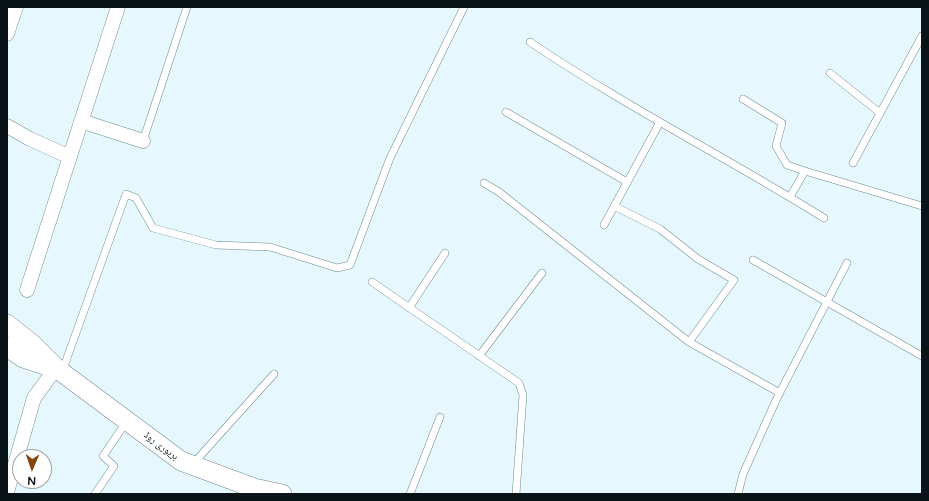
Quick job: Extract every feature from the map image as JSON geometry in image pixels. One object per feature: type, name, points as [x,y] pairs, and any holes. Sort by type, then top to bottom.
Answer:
[{"type":"main road","name":"بریوری روڈ","points":[[7,324],[31,343],[59,370],[181,461],[270,493]]},
{"type":"main road","name":"بریوری روڈ","points":[[7,347],[23,358],[59,370]]},
{"type":"street","points":[[7,34],[16,7]]},
{"type":"street","points":[[26,290],[118,7]]},
{"type":"street","points":[[81,121],[143,141]]},
{"type":"street","points":[[7,126],[70,158]]},
{"type":"street","points":[[7,492],[34,398],[59,370]]},
{"type":"lane","points":[[143,141],[187,7]]},
{"type":"lane","points":[[59,370],[126,194],[136,198],[153,228],[216,245],[270,247],[337,268],[350,265],[390,158],[464,7]]},
{"type":"lane","points":[[853,163],[922,36]]},
{"type":"lane","points":[[530,42],[584,78],[824,218]]},
{"type":"lane","points":[[830,73],[880,113]]},
{"type":"lane","points":[[743,99],[782,124],[776,146],[787,165],[922,206]]},
{"type":"lane","points":[[506,112],[627,182]]},
{"type":"lane","points":[[604,224],[660,122]]},
{"type":"lane","points":[[790,197],[805,171]]},
{"type":"lane","points":[[484,183],[499,192],[689,342],[780,393]]},
{"type":"lane","points":[[614,206],[660,229],[698,259],[734,280],[689,342]]},
{"type":"lane","points":[[409,308],[445,253]]},
{"type":"lane","points":[[753,260],[922,356]]},
{"type":"lane","points":[[738,494],[743,474],[780,393],[847,263]]},
{"type":"lane","points":[[479,356],[542,273]]},
{"type":"lane","points":[[372,282],[519,383],[523,395],[516,494]]},
{"type":"lane","points":[[192,465],[274,374]]},
{"type":"lane","points":[[410,494],[440,417]]},
{"type":"lane","points":[[95,494],[114,466],[102,456],[127,421]]}]
